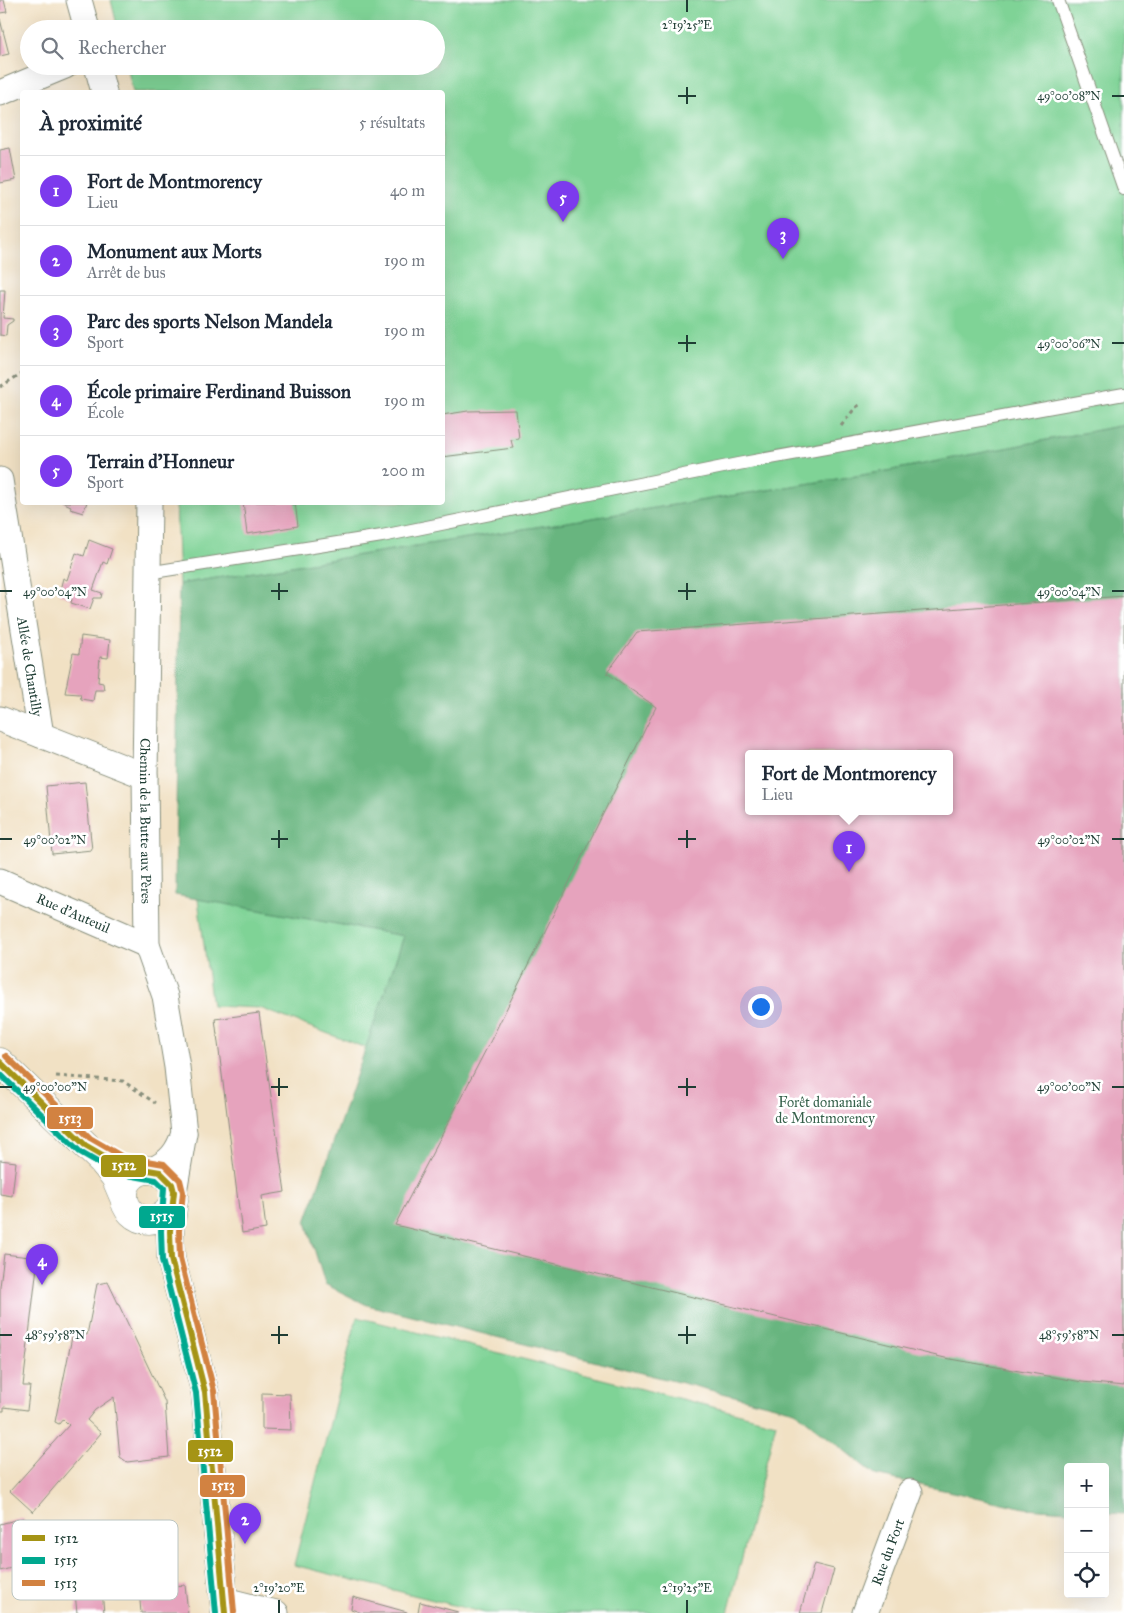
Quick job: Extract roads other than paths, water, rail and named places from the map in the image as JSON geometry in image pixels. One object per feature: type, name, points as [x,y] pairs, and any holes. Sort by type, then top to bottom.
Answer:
[{"type":"main road","points":[[0,1062],[86,1145],[115,1177],[128,1209],[142,1219],[171,1259]]},
{"type":"main road","points":[[86,1145],[120,1165],[148,1170],[167,1177],[174,1196],[170,1231],[171,1259],[205,1392],[225,1607]]},
{"type":"main road","points":[[124,1198],[125,1186],[130,1178],[148,1170]]},
{"type":"main road","points":[[142,1219],[158,1219],[171,1208],[174,1196]]},
{"type":"street","points":[[79,0],[85,20]]},
{"type":"street","points":[[0,93],[43,75]]},
{"type":"street","points":[[99,75],[103,90]]},
{"type":"street","name":"Allée de Chantilly","points":[[0,480],[41,735]]},
{"type":"street","name":"Chemin de la Butte aux Pères","points":[[149,505],[145,776],[147,945],[165,996],[177,1066],[184,1134],[174,1196]]},
{"type":"street","points":[[0,719],[145,776]]},
{"type":"street","name":"Rue d'Auteuil","points":[[0,881],[147,945]]},
{"type":"street","points":[[148,1170],[172,1157],[180,1146],[184,1134]]},
{"type":"street","name":"Rue du Fort","points":[[866,1613],[910,1492]]},
{"type":"street","points":[[225,1607],[276,1613]]},
{"type":"lane","points":[[1058,0],[1124,189]]},
{"type":"lane","points":[[147,573],[382,536],[738,464],[1124,394]]},
{"type":"place","name":"Terrain d'Honneur","points":[[563,222]]},
{"type":"place","name":"Parc des sports Nelson Mandela","points":[[783,259]]},
{"type":"place","name":"Fort de Montmorency","points":[[849,872]]},
{"type":"place","name":"École primaire Ferdinand Buisson","points":[[42,1285]]},
{"type":"place","name":"Monument aux Morts","points":[[245,1544]]},
{"type":"park label","name":"Forêt domaniale de Montmorency","points":[[825,1110]]}]
